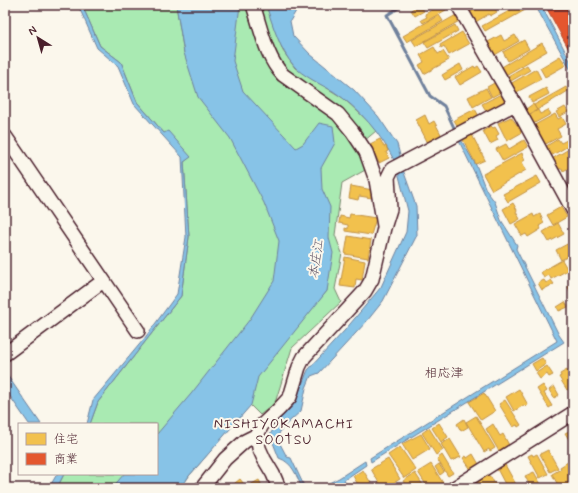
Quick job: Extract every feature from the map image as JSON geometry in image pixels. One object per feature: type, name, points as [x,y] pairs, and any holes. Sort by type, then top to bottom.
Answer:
[{"type":"street","points":[[253,5],[271,58],[277,68],[283,75],[338,114],[366,152],[376,180],[384,228]]},
{"type":"street","points":[[458,5],[515,104],[573,210]]},
{"type":"street","points":[[279,488],[259,448],[257,435],[262,425],[290,397],[299,367],[304,357],[365,291],[372,278],[390,209],[388,177],[392,169],[515,104]]},
{"type":"street","points":[[5,136],[138,331]]},
{"type":"street","points":[[5,354],[103,281]]},
{"type":"street","points":[[454,488],[573,413]]},
{"type":"street","points":[[202,488],[226,459],[245,441],[257,435]]},
{"type":"green space","points":[[82,5],[176,5],[184,53],[283,199],[292,268],[158,445],[158,423],[90,423],[98,402],[181,296],[189,237],[184,162],[190,157],[164,133],[137,102],[121,62],[100,46]]},
{"type":"green space","points":[[225,5],[266,5],[283,51],[295,68],[343,98],[370,123],[376,131],[358,146],[367,169],[342,183],[335,235],[342,253],[335,289],[341,302],[292,348],[275,403],[260,415],[250,405],[189,476],[181,488],[155,488],[327,291],[303,160],[233,94]]},
{"type":"green space","points":[[64,475],[129,475],[116,488],[57,488]]},
{"type":"water","points":[[78,5],[82,5],[100,46],[121,62],[137,102],[164,133],[168,131],[191,157],[184,162],[189,237],[181,296],[98,402],[90,423],[87,423],[93,400],[144,339],[177,294],[186,237],[182,157],[134,104],[118,66],[97,48]]},
{"type":"water","name":"本庄江","points":[[176,5],[240,5],[233,61],[243,91],[296,148],[303,144],[319,123],[333,126],[335,143],[321,168],[322,189],[330,207],[329,238],[333,253],[327,291],[258,377],[251,405],[189,476],[181,488],[112,488],[123,475],[158,475],[158,433],[191,394],[250,319],[274,281],[279,241],[264,203],[230,138],[198,97],[184,53]]},
{"type":"water","points":[[266,5],[303,5],[296,11],[290,21],[293,36],[310,54],[354,90],[378,116],[397,144],[401,159],[395,162],[369,123],[343,98],[306,76],[294,66],[281,45]]},
{"type":"water","points":[[535,5],[541,5],[573,66],[573,74]]},
{"type":"water","points":[[460,138],[477,167],[486,190],[495,202],[501,220],[517,245],[516,249],[559,335],[564,342],[371,462],[370,458],[557,341],[458,139]]},
{"type":"water","points":[[402,167],[416,206],[417,235],[383,301],[367,321],[319,373],[311,376],[306,388],[301,411],[282,428],[277,438],[287,457],[291,458],[305,488],[302,488],[291,466],[279,458],[270,435],[277,422],[293,406],[308,370],[345,330],[381,287],[406,232],[408,211],[397,168]]},
{"type":"water","points":[[5,372],[40,423],[28,423],[5,389]]},
{"type":"water","points":[[365,461],[366,465],[344,480],[348,488],[344,488],[341,482],[328,488],[319,488],[339,478]]},
{"type":"water","points":[[56,475],[64,475],[57,488],[31,488],[50,486]]},
{"type":"building: 住宅","points":[[419,5],[424,11],[415,16],[411,10]]},
{"type":"building: 住宅","points":[[441,5],[453,6],[423,23],[421,20],[427,17],[425,14]]},
{"type":"building: 住宅","points":[[480,5],[469,12],[465,6]]},
{"type":"building: 住宅","points":[[482,5],[487,5],[489,9],[494,7],[497,12],[490,16],[489,14],[474,23],[469,13]]},
{"type":"building: 住宅","points":[[520,5],[525,5],[527,9],[485,31],[482,26]]},
{"type":"building: 住宅","points":[[458,14],[461,20],[416,46],[412,40]]},
{"type":"building: 住宅","points":[[439,15],[443,21],[407,42],[403,36]]},
{"type":"building: 住宅","points":[[455,25],[458,31],[428,48],[424,42]]},
{"type":"building: 住宅","points":[[462,32],[469,44],[449,55],[444,46],[441,48],[440,45]]},
{"type":"building: 住宅","points":[[501,35],[504,41],[515,35],[519,41],[493,56],[486,43]]},
{"type":"building: 住宅","points":[[524,40],[529,49],[508,61],[503,52]]},
{"type":"building: 住宅","points":[[542,43],[547,51],[504,76],[500,68]]},
{"type":"building: 住宅","points":[[434,47],[438,54],[443,51],[449,60],[424,74],[419,65],[424,62],[420,55]]},
{"type":"building: 住宅","points":[[560,56],[566,65],[545,77],[540,68]]},
{"type":"building: 住宅","points":[[460,64],[463,70],[445,80],[442,75]]},
{"type":"building: 住宅","points":[[527,65],[530,70],[511,81],[508,76]]},
{"type":"building: 住宅","points":[[474,66],[475,68],[478,66],[482,72],[460,85],[455,77]]},
{"type":"building: 住宅","points":[[536,69],[541,79],[515,93],[510,84]]},
{"type":"building: 住宅","points":[[496,82],[501,92],[492,97],[487,87]]},
{"type":"building: 住宅","points":[[566,87],[568,91],[537,110],[534,105]]},
{"type":"building: 住宅","points":[[486,88],[491,97],[473,107],[468,97]]},
{"type":"building: 住宅","points":[[546,88],[549,94],[532,103],[529,97]]},
{"type":"building: 住宅","points":[[501,94],[506,104],[488,114],[482,104]]},
{"type":"building: 住宅","points":[[533,104],[537,110],[526,116],[523,111]]},
{"type":"building: 住宅","points":[[565,107],[568,112],[559,117],[556,112]]},
{"type":"building: 住宅","points":[[475,109],[480,118],[459,129],[454,120]]},
{"type":"building: 住宅","points":[[538,110],[540,114],[548,110],[551,114],[531,125],[526,117]]},
{"type":"building: 住宅","points":[[555,114],[558,119],[562,117],[566,124],[557,129],[561,136],[542,146],[531,127]]},
{"type":"building: 住宅","points":[[425,115],[429,124],[434,121],[443,138],[429,145],[416,120]]},
{"type":"building: 住宅","points":[[511,117],[522,129],[520,130],[521,133],[507,141],[498,123]]},
{"type":"building: 住宅","points":[[491,126],[493,128],[495,127],[499,134],[496,136],[498,140],[490,144],[483,131]]},
{"type":"building: 住宅","points":[[471,133],[485,160],[476,164],[462,138]]},
{"type":"building: 住宅","points":[[380,139],[384,147],[386,146],[388,151],[386,152],[389,158],[379,163],[370,144]]},
{"type":"building: 住宅","points":[[558,139],[561,143],[567,140],[570,145],[549,157],[543,148]]},
{"type":"building: 住宅","points":[[524,140],[528,147],[503,161],[496,149],[506,144],[509,149]]},
{"type":"building: 住宅","points":[[569,149],[573,154],[573,166],[563,171],[562,168],[556,171],[550,160]]},
{"type":"building: 住宅","points":[[522,153],[525,160],[522,162],[526,170],[492,190],[483,174]]},
{"type":"building: 住宅","points":[[537,176],[541,183],[508,202],[503,194]]},
{"type":"building: 住宅","points":[[573,183],[573,190],[570,191],[567,187]]},
{"type":"building: 住宅","points":[[351,186],[373,190],[372,198],[359,196],[358,200],[349,198]]},
{"type":"building: 住宅","points":[[513,203],[520,219],[511,224],[503,209]]},
{"type":"building: 住宅","points":[[561,207],[567,217],[553,225],[547,215]]},
{"type":"building: 住宅","points":[[350,214],[376,218],[371,235],[345,231],[345,228],[348,229],[348,225],[339,223],[340,216],[349,218]]},
{"type":"building: 住宅","points":[[533,214],[534,217],[540,214],[544,223],[539,226],[541,229],[528,237],[526,234],[522,236],[515,224]]},
{"type":"building: 住宅","points":[[558,223],[564,234],[549,242],[543,232]]},
{"type":"building: 住宅","points":[[348,236],[371,240],[368,258],[345,254]]},
{"type":"building: 住宅","points":[[573,241],[573,254],[561,260],[556,250]]},
{"type":"building: 住宅","points":[[573,256],[573,270],[572,271],[567,260]]},
{"type":"building: 住宅","points":[[345,257],[365,261],[362,280],[356,279],[355,288],[340,286]]},
{"type":"building: 住宅","points":[[562,260],[568,270],[551,279],[549,275],[544,278],[541,272]]},
{"type":"building: 住宅","points":[[544,280],[546,283],[551,280],[554,284],[542,290],[538,283]]},
{"type":"building: 住宅","points":[[573,284],[573,294],[572,295],[568,287]]},
{"type":"building: 住宅","points":[[565,302],[568,307],[559,311],[557,307]]},
{"type":"building: 住宅","points":[[542,358],[546,364],[536,371],[532,364]]},
{"type":"building: 住宅","points":[[547,366],[553,375],[549,377],[547,374],[540,379],[536,373]]},
{"type":"building: 住宅","points":[[573,369],[573,387],[567,390],[559,377],[561,376],[560,374],[567,370],[568,372]]},
{"type":"building: 住宅","points":[[543,385],[547,391],[544,393],[552,406],[549,408],[537,389]]},
{"type":"building: 住宅","points":[[554,386],[559,395],[554,398],[549,390]]},
{"type":"building: 住宅","points":[[519,389],[528,405],[526,407],[524,405],[514,411],[506,397]]},
{"type":"building: 住宅","points":[[484,393],[495,411],[481,420],[469,402]]},
{"type":"building: 住宅","points":[[505,400],[521,425],[518,427],[517,425],[513,427],[499,404]]},
{"type":"building: 住宅","points":[[476,416],[495,448],[490,451],[489,449],[484,452],[466,422]]},
{"type":"building: 住宅","points":[[464,419],[468,427],[461,431],[457,424]]},
{"type":"building: 住宅","points":[[439,423],[448,437],[441,442],[432,428]]},
{"type":"building: 住宅","points":[[493,424],[500,436],[503,434],[510,447],[500,453],[486,429]]},
{"type":"building: 住宅","points":[[429,428],[443,450],[436,455],[422,433]]},
{"type":"building: 住宅","points":[[573,429],[573,446],[565,433]]},
{"type":"building: 住宅","points":[[421,434],[430,449],[412,460],[402,444]]},
{"type":"building: 住宅","points":[[450,439],[461,457],[451,461],[441,444]]},
{"type":"building: 住宅","points":[[400,447],[416,470],[404,478],[388,455]]},
{"type":"building: 住宅","points":[[548,450],[558,468],[550,472],[540,454]]},
{"type":"building: 住宅","points":[[473,454],[480,466],[472,471],[463,458],[466,456],[467,458]]},
{"type":"building: 住宅","points":[[532,454],[533,456],[537,454],[548,474],[540,478],[528,456]]},
{"type":"building: 住宅","points":[[442,455],[453,473],[448,476],[437,459]]},
{"type":"building: 住宅","points":[[388,459],[400,479],[386,488],[382,488],[371,469]]},
{"type":"building: 住宅","points":[[568,462],[573,471],[573,485],[566,488],[564,484],[559,487],[552,474],[561,469],[560,467]]},
{"type":"building: 住宅","points":[[504,463],[518,488],[514,488],[512,483],[506,486],[496,467]]},
{"type":"building: 住宅","points":[[431,464],[443,483],[432,488],[428,488],[418,472]]},
{"type":"building: 住宅","points":[[439,464],[444,472],[440,475],[435,467]]},
{"type":"building: 住宅","points":[[363,470],[374,488],[360,488],[353,476]]},
{"type":"building: 住宅","points":[[534,472],[543,488],[531,488],[525,476]]},
{"type":"building: 住宅","points":[[415,473],[425,488],[407,488],[403,481]]},
{"type":"building: 住宅","points":[[487,473],[497,488],[475,488],[473,485],[481,480],[479,477]]},
{"type":"building: 住宅","points":[[240,479],[247,488],[229,488]]},
{"type":"building: 住宅","points":[[259,480],[263,488],[251,488],[250,485]]},
{"type":"building: 商業","points":[[545,5],[573,5],[573,57]]},
{"type":"waterway","points":[[403,5],[387,15],[430,96],[444,106],[455,130]]},
{"type":"district","name":"相応津","points":[[444,372]]},
{"type":"district","name":"NISHIYOKAMACHI SOOTSU","points":[[284,432]]}]
